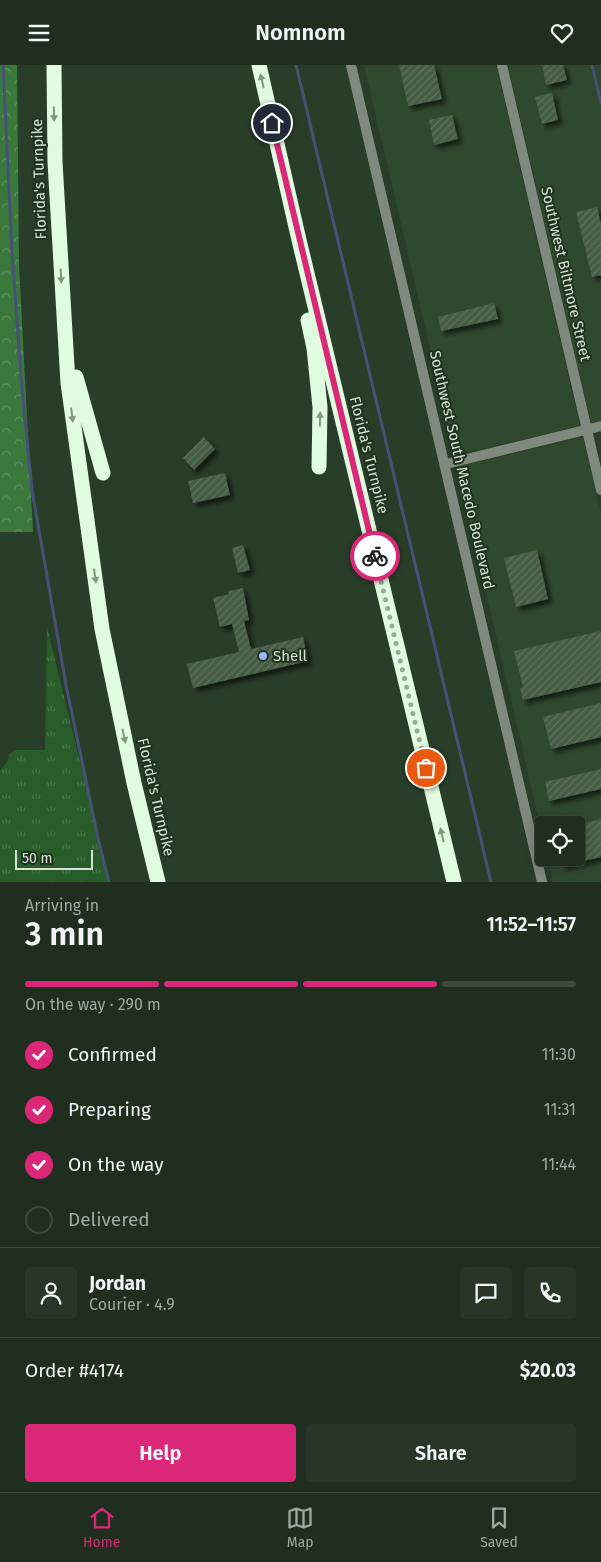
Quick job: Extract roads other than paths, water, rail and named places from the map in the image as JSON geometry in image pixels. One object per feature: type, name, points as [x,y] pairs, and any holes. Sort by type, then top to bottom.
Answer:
[{"type":"highway","name":"Florida's Turnpike","points":[[54,65],[55,162],[68,383],[102,629],[134,783],[158,882]]},
{"type":"highway","name":"Florida's Turnpike","points":[[258,65],[454,882]]},
{"type":"highway","points":[[299,240],[300,280],[314,348],[320,407],[319,467]]},
{"type":"highway","points":[[63,314],[79,391],[103,473]]},
{"type":"street","name":"Southwest South Macedo Boulevard","points":[[351,65],[446,464],[542,882]]},
{"type":"street","name":"Southwest Biltmore Street","points":[[502,65],[601,490]]},
{"type":"street","points":[[446,464],[601,427]]},
{"type":"waterway","points":[[3,65],[12,252],[22,389],[32,490],[66,685],[109,882]]},
{"type":"waterway","points":[[296,65],[491,882]]},
{"type":"waterway","points":[[592,65],[601,103]]},
{"type":"place","name":"Shell","points":[[263,656]]}]
